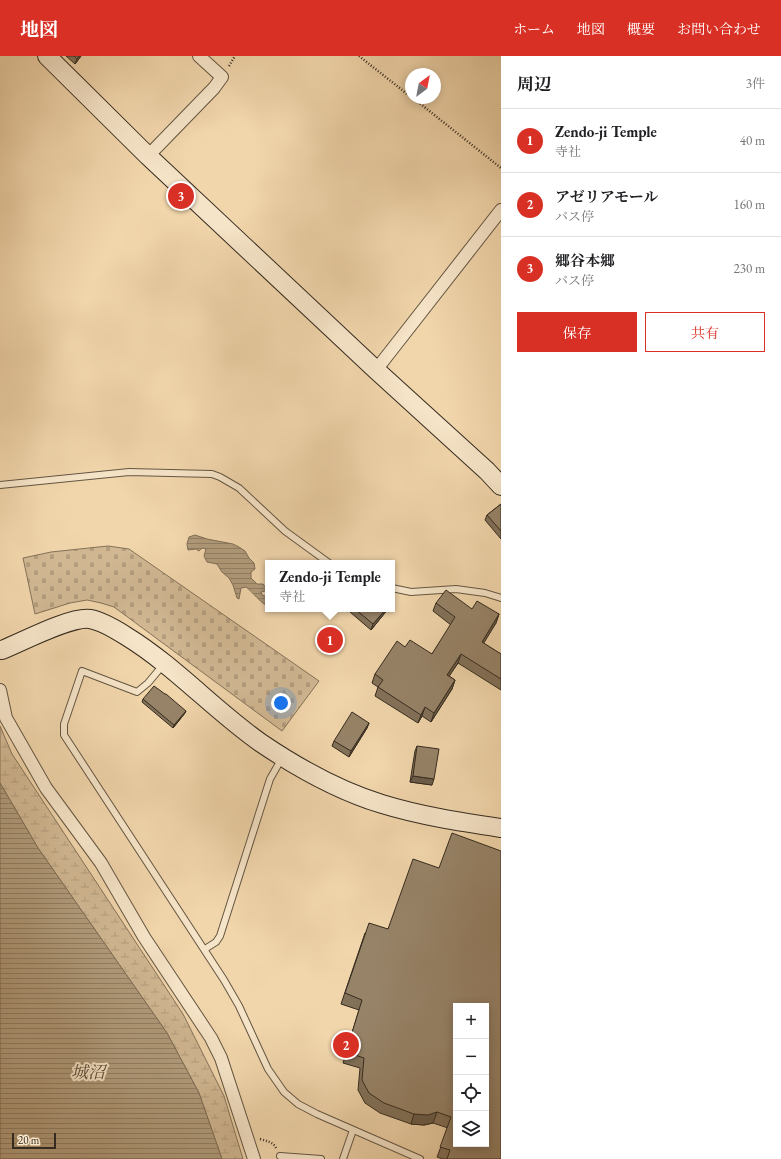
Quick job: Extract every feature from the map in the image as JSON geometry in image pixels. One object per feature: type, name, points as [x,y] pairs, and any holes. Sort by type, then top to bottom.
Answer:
[{"type":"street","points":[[47,56],[148,156],[376,370],[487,471],[501,486]]},
{"type":"street","points":[[148,156],[214,88],[222,77],[199,56]]},
{"type":"street","points":[[376,370],[501,210]]},
{"type":"street","points":[[1,645],[80,619],[90,619],[99,622],[117,630],[165,662],[238,726],[282,757],[337,787],[381,804],[415,813],[501,828]]},
{"type":"street","points":[[0,690],[6,718],[46,788],[101,862],[144,937],[211,1038],[221,1058],[254,1159]]},
{"type":"lane","points":[[0,485],[129,472],[212,474],[239,488],[285,531],[325,560]]},
{"type":"lane","points":[[395,589],[411,592],[456,589],[485,593],[501,598]]},
{"type":"lane","points":[[165,662],[148,683],[137,692],[82,671],[64,724],[64,735],[205,949],[239,1006],[268,1069],[284,1092],[298,1104],[317,1114],[420,1159]]},
{"type":"lane","points":[[205,949],[216,942],[220,936],[270,779],[282,757]]},
{"type":"lane","points":[[343,1159],[353,1130]]},
{"type":"lane","points":[[280,1156],[322,1159]]},
{"type":"path","points":[[359,56],[405,92]]},
{"type":"path","points":[[421,104],[501,168]]},
{"type":"path","points":[[248,1140],[259,1139],[268,1141],[275,1146],[280,1156]]},
{"type":"green space","points":[[108,546],[129,549],[319,681],[282,731],[114,607],[87,600],[70,603],[35,614],[23,558],[51,552]]},
{"type":"green space","points":[[0,726],[12,754],[183,1014],[224,1096],[243,1159],[222,1159],[199,1093],[167,1033],[38,848],[0,783]]},
{"type":"water","points":[[195,535],[233,544],[245,551],[254,563],[255,569],[251,572],[251,578],[257,584],[263,584],[265,586],[265,591],[261,592],[262,595],[265,596],[265,604],[246,587],[241,588],[239,599],[237,598],[229,578],[222,572],[217,564],[207,562],[204,556],[206,549],[202,548],[199,551],[196,549],[188,550],[187,544],[189,537]]},
{"type":"water","name":"城沼","points":[[0,783],[38,848],[167,1033],[199,1093],[222,1159],[0,1159]]},
{"type":"building","points":[[501,504],[501,531],[487,515]]},
{"type":"building","points":[[446,590],[472,609],[477,601],[499,614],[482,642],[501,654],[501,679],[461,654],[447,675],[455,680],[434,713],[425,707],[421,715],[378,687],[383,680],[375,674],[397,641],[405,647],[410,640],[432,654],[455,617],[436,603]]},
{"type":"building","points":[[359,612],[383,612],[373,624]]},
{"type":"building","points":[[154,686],[186,711],[174,725],[143,699]]},
{"type":"building","points":[[352,712],[369,723],[351,751],[334,741]]},
{"type":"building","points":[[417,746],[439,749],[434,779],[413,776]]},
{"type":"building","points":[[452,833],[501,851],[501,1159],[447,1159],[450,1150],[440,1147],[451,1117],[437,1112],[428,1115],[414,1114],[384,1103],[369,1093],[362,1080],[364,1058],[346,1052],[362,1000],[345,993],[369,923],[388,929],[413,859],[439,868]]},
{"type":"place","name":"郷谷本郷","points":[[181,196]]},
{"type":"place","name":"Zendo-ji Temple","points":[[330,640]]},
{"type":"place","name":"アゼリアモール","points":[[346,1045]]}]
